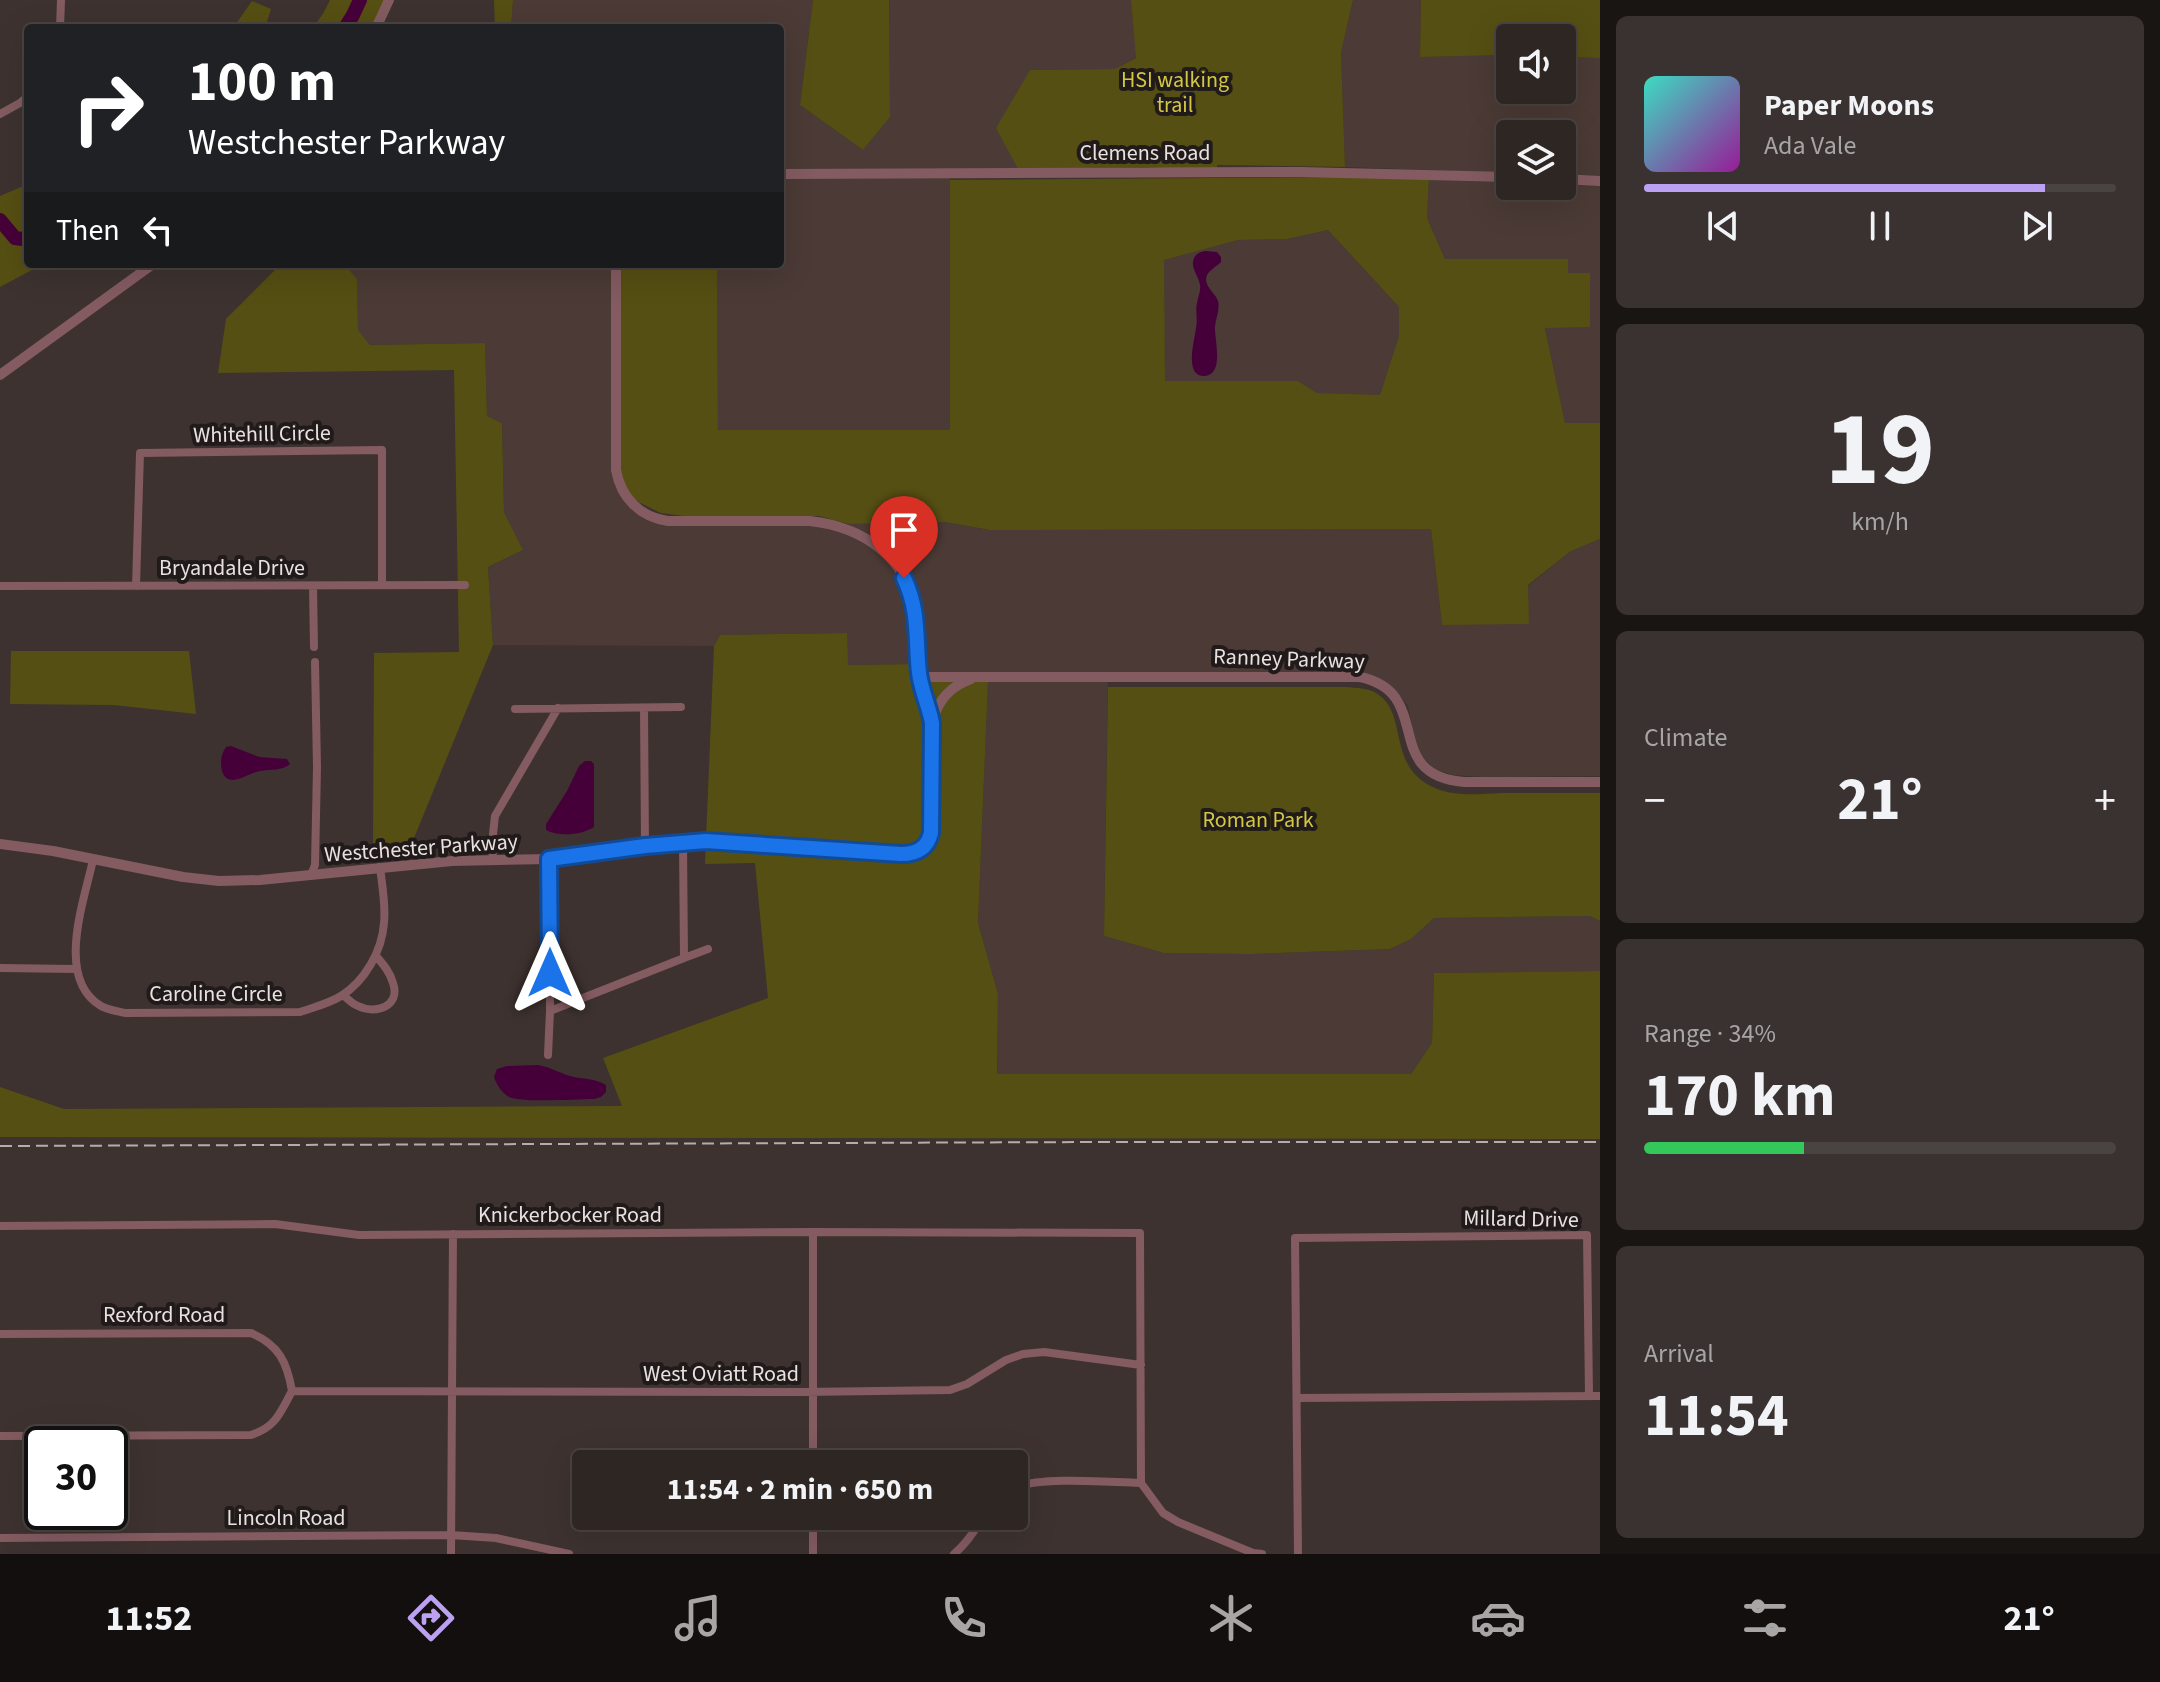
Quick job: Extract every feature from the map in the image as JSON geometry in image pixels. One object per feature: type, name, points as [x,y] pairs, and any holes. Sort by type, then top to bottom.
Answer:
[{"type":"street","points":[[60,24],[61,0]]},
{"type":"street","points":[[378,24],[389,0]]},
{"type":"street","points":[[0,114],[24,100]]},
{"type":"street","name":"Clemens Road","points":[[784,174],[1301,172],[1496,177]]},
{"type":"street","points":[[1576,180],[1600,181]]},
{"type":"street","points":[[0,375],[147,268]]},
{"type":"street","name":"Westchester Parkway","points":[[0,844],[219,881],[452,861],[549,859],[683,842],[901,854],[918,851],[927,844],[931,833],[932,723],[920,677],[916,613],[904,578],[884,552],[868,538],[830,523],[668,521],[655,519],[629,501],[618,482],[616,470],[616,268]]},
{"type":"street","name":"Whitehill Circle","points":[[136,586],[140,453],[382,450],[382,585]]},
{"type":"street","name":"Bryandale Drive","points":[[0,586],[465,585]]},
{"type":"street","points":[[313,586],[314,647]]},
{"type":"street","points":[[311,875],[315,865],[317,783],[315,662]]},
{"type":"street","name":"Ranney Parkway","points":[[920,677],[1360,677],[1382,685],[1397,699],[1404,711],[1413,752],[1437,776],[1464,782],[1600,782]]},
{"type":"street","points":[[932,723],[944,696],[962,682],[976,677]]},
{"type":"street","points":[[515,709],[681,707]]},
{"type":"street","points":[[493,861],[495,816],[558,708]]},
{"type":"street","points":[[644,708],[645,846]]},
{"type":"street","points":[[683,842],[684,958]]},
{"type":"street","points":[[548,1055],[549,859]]},
{"type":"street","points":[[0,968],[76,969],[75,948],[93,860]]},
{"type":"street","name":"Caroline Circle","points":[[76,969],[90,997],[102,1007],[125,1013],[300,1012],[324,1005],[343,995],[369,968],[376,956],[384,925],[380,867]]},
{"type":"street","points":[[550,1011],[708,949]]},
{"type":"street","points":[[343,995],[364,1009],[388,1006],[395,993],[394,984],[376,956]]},
{"type":"street","name":"Knickerbocker Road","points":[[0,1226],[275,1224],[359,1235],[1140,1233],[1141,1365]]},
{"type":"street","points":[[813,1232],[813,1450]]},
{"type":"street","points":[[451,1554],[453,1234]]},
{"type":"street","name":"Millard Drive","points":[[1297,1398],[1295,1238],[1587,1235],[1589,1396]]},
{"type":"street","name":"Rexford Road","points":[[0,1334],[251,1333],[265,1339],[278,1351],[288,1371],[292,1391]]},
{"type":"street","name":"West Oviatt Road","points":[[292,1391],[950,1390],[1023,1354],[1044,1352],[1141,1365]]},
{"type":"street","points":[[1141,1365],[1141,1483],[1163,1513],[1171,1518],[1262,1554]]},
{"type":"street","points":[[0,1436],[251,1435],[265,1431],[276,1420],[292,1391]]},
{"type":"street","points":[[1298,1554],[1297,1398],[1600,1396]]},
{"type":"street","points":[[1028,1484],[1141,1483]]},
{"type":"street","points":[[813,1530],[813,1554]]},
{"type":"street","points":[[954,1554],[976,1530]]},
{"type":"street","name":"Lincoln Road","points":[[0,1538],[451,1535],[496,1538],[569,1554]]},
{"type":"shaded area","points":[[513,0],[813,0],[800,105],[863,150],[890,117],[889,0],[1131,0],[1137,57],[1115,69],[1030,70],[1018,169],[950,170],[951,430],[718,430],[717,268],[784,268],[784,24],[511,24]]},
{"type":"shaded area","points":[[1353,0],[1421,0],[1420,57],[1496,55],[1496,104],[1576,104],[1576,57],[1600,58],[1600,176],[1576,175],[1576,120],[1496,120],[1496,172],[1345,167],[1341,51]]},
{"type":"shaded area","points":[[1429,177],[1496,179],[1496,200],[1576,200],[1576,182],[1600,183],[1600,423],[1565,424],[1545,327],[1568,273],[1568,260],[1445,259],[1427,218]]},
{"type":"shaded area","points":[[1328,230],[1399,307],[1399,336],[1380,396],[1317,393],[1298,381],[1165,381],[1163,260],[1238,240],[1287,239]]},
{"type":"shaded area","points":[[1217,252],[1221,262],[1206,277],[1219,308],[1215,326],[1217,362],[1211,374],[1205,376],[1198,375],[1194,370],[1192,356],[1200,287],[1193,262],[1197,254]]},
{"type":"shaded area","points":[[347,268],[613,268],[618,488],[653,521],[815,524],[856,536],[876,550],[893,568],[903,585],[911,607],[915,664],[847,665],[846,633],[720,635],[714,646],[493,645],[488,567],[523,550],[504,512],[502,423],[487,416],[485,343],[370,345],[358,330],[357,279]]},
{"type":"shaded area","points":[[945,522],[990,530],[1431,529],[1442,625],[1528,586],[1571,551],[1600,539],[1600,776],[1483,777],[1452,775],[1435,769],[1421,756],[1408,706],[1396,691],[1383,680],[1358,674],[923,674],[920,611],[873,538],[848,524]]},
{"type":"shaded area","points":[[1108,680],[1104,936],[1164,953],[1250,954],[1390,949],[1411,939],[1434,918],[1590,916],[1600,921],[1600,971],[1434,973],[1432,1043],[1411,1074],[997,1074],[998,994],[978,923],[988,681]]},
{"type":"shaded area","points":[[231,746],[259,757],[287,759],[290,764],[280,769],[229,779],[222,771],[221,761],[226,747]]},
{"type":"shaded area","points":[[585,761],[594,764],[594,827],[570,834],[546,830],[546,824],[579,766]]},
{"type":"shaded area","points":[[538,1065],[602,1083],[606,1085],[606,1092],[594,1099],[516,1099],[504,1093],[494,1077],[497,1069],[507,1066]]},
{"type":"green space","points":[[330,0],[392,0],[381,24],[316,24]]},
{"type":"green space","points":[[494,0],[513,0],[511,24],[495,24]]},
{"type":"green space","points":[[813,0],[889,0],[890,117],[863,150],[800,105]]},
{"type":"green space","name":"HSI walking trail","points":[[1131,0],[1353,0],[1341,52],[1345,167],[1217,165],[1217,172],[1148,167],[1018,169],[996,128],[1030,70],[1115,69],[1136,58]]},
{"type":"green space","points":[[1421,0],[1600,0],[1600,58],[1576,57],[1576,24],[1496,24],[1496,55],[1420,57]]},
{"type":"green space","points":[[252,1],[271,9],[266,24],[236,24]]},
{"type":"green space","points":[[1429,177],[1427,218],[1445,259],[1568,259],[1568,273],[1590,273],[1590,327],[1545,328],[1565,423],[1600,423],[1600,539],[1571,551],[1528,585],[1529,624],[1442,625],[1431,529],[990,530],[945,522],[848,524],[819,516],[684,516],[661,513],[634,500],[625,486],[620,469],[620,268],[717,268],[718,430],[950,430],[950,180]],"holes":[[[1328,230],[1399,307],[1399,336],[1380,395],[1317,393],[1298,381],[1165,381],[1164,260],[1238,240],[1287,239]]]},
{"type":"green space","points":[[24,186],[24,268],[36,268],[0,287],[0,196]]},
{"type":"green space","points":[[277,268],[347,268],[357,279],[358,330],[370,345],[485,343],[487,416],[502,423],[504,512],[523,550],[488,567],[493,645],[412,843],[373,843],[374,653],[459,652],[454,370],[218,373],[226,319]]},
{"type":"green space","points":[[847,633],[848,665],[915,664],[916,682],[988,681],[978,923],[998,994],[997,1074],[1411,1074],[1432,1043],[1434,973],[1600,971],[1600,1139],[0,1137],[0,1087],[64,1109],[622,1106],[603,1058],[768,998],[755,863],[705,864],[714,646],[720,635]]},
{"type":"green space","points":[[11,651],[189,651],[196,714],[114,705],[10,704]]},
{"type":"green space","name":"Roman Park","points":[[1108,687],[1366,689],[1376,693],[1393,713],[1409,767],[1420,779],[1435,788],[1468,794],[1600,793],[1600,921],[1590,916],[1434,918],[1411,939],[1390,949],[1250,954],[1164,953],[1104,936]]},
{"type":"waterway","points":[[347,24],[360,0]]},
{"type":"waterway","points":[[0,220],[15,238],[24,238]]},
{"type":"railway","points":[[0,1146],[1600,1142]]},
{"type":"route","points":[[550,973],[549,859],[706,841],[901,854],[913,854],[923,848],[931,833],[932,723],[920,677],[916,613],[904,578]]}]
